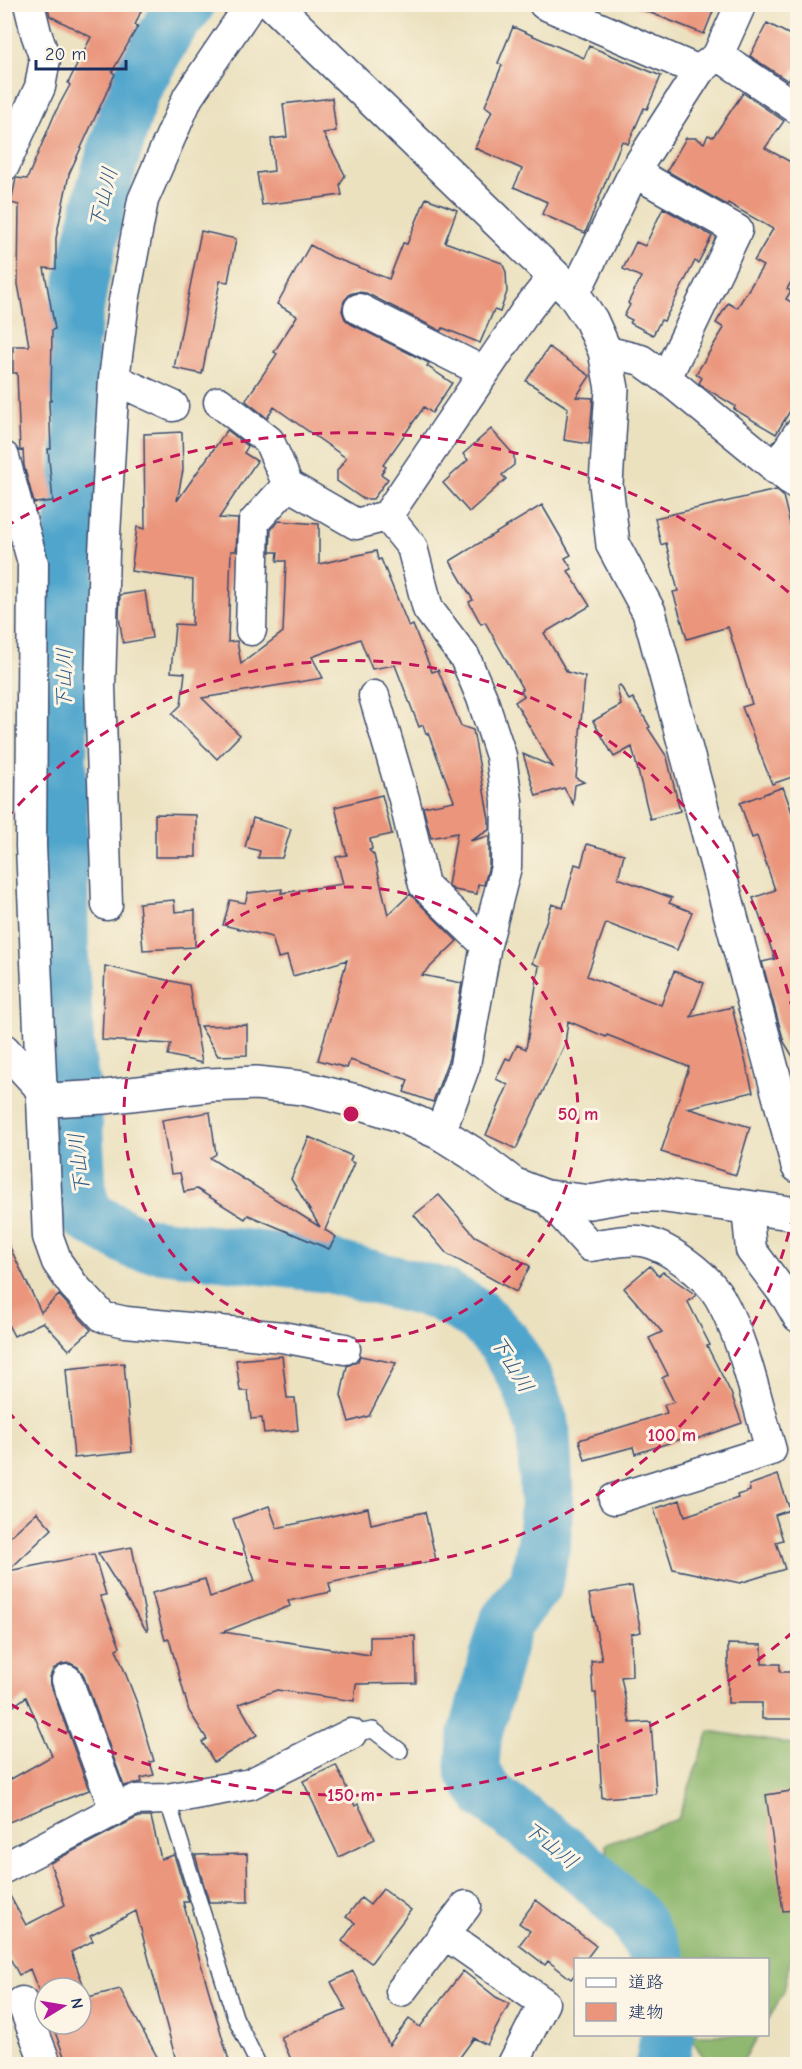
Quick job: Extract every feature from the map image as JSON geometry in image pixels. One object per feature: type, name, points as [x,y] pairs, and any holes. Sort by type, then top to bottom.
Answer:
[{"type":"street","points":[[4,166],[40,87],[45,60],[29,4]]},
{"type":"street","points":[[107,905],[99,686],[114,379],[124,301],[143,200],[188,97],[251,4]]},
{"type":"street","points":[[273,4],[563,286],[591,320],[605,351],[612,389],[606,484],[613,545],[649,612],[798,1166]]},
{"type":"street","points":[[544,4],[709,63],[798,109]]},
{"type":"street","points":[[219,402],[269,441],[288,485],[356,524],[387,516],[526,311],[563,286],[634,172],[709,63],[741,4]]},
{"type":"street","points":[[634,172],[738,230],[666,378]]},
{"type":"street","points":[[358,309],[484,372]]},
{"type":"street","points":[[605,351],[641,360],[666,378],[786,478],[798,434]]},
{"type":"street","points":[[114,379],[173,406]]},
{"type":"street","points":[[4,458],[33,563],[31,846],[46,1094],[48,1237],[57,1262],[103,1317],[126,1322],[282,1337],[345,1350]]},
{"type":"street","points":[[251,630],[254,522],[288,485]]},
{"type":"street","points":[[387,516],[412,547],[428,609],[465,657],[482,698],[501,756],[507,801],[506,867],[486,945],[465,1065],[440,1133]]},
{"type":"street","points":[[374,696],[404,800],[424,885],[486,945]]},
{"type":"street","points":[[4,1050],[46,1094],[102,1097],[209,1085],[256,1083],[303,1088],[397,1114],[440,1133],[472,1153],[513,1184],[546,1197],[590,1202],[631,1196],[657,1196],[798,1214]]},
{"type":"street","points":[[546,1197],[590,1246],[638,1241],[660,1246],[691,1266],[719,1297],[741,1350],[771,1450],[614,1499]]},
{"type":"street","points":[[747,1208],[751,1250],[787,1298],[798,1317]]},
{"type":"street","points":[[67,1680],[116,1810]]},
{"type":"street","points":[[4,1868],[134,1800],[167,1799],[250,1784],[351,1734]]},
{"type":"street","points":[[401,1991],[466,1906]]},
{"type":"street","points":[[445,1934],[544,2003],[513,2064]]},
{"type":"street","points":[[22,2002],[46,2064]]},
{"type":"lane","points":[[351,1734],[373,1730],[400,1751]]},
{"type":"lane","points":[[167,1799],[235,2017],[258,2064]]},
{"type":"green space","points":[[709,1731],[797,1745],[797,1928],[784,1991],[769,2018],[769,1958],[644,1958],[620,1917],[608,1882],[606,1844],[678,1819]]},
{"type":"green space","points":[[691,2036],[758,2036],[741,2064],[714,2063],[700,2053]]},
{"type":"building","points":[[47,4],[144,4],[135,25],[138,26],[112,72],[115,74],[69,174],[56,238],[56,269],[44,268],[55,329],[52,330],[51,401],[49,401],[51,449],[48,449],[53,501],[34,503],[24,466],[23,450],[20,451],[17,373],[13,373],[13,346],[29,346],[18,284],[19,205],[11,203],[16,178],[27,179],[56,111],[70,85],[68,83],[91,37],[50,16]]},
{"type":"building","points":[[634,4],[716,4],[704,34],[633,6]]},
{"type":"building","points":[[767,23],[798,39],[798,64],[788,81],[750,56]]},
{"type":"building","points":[[513,27],[584,58],[589,46],[661,76],[647,109],[644,108],[628,144],[622,141],[585,233],[542,214],[547,202],[514,187],[522,169],[475,148],[492,111],[485,106],[502,65],[498,63]]},
{"type":"building","points":[[743,93],[784,121],[765,148],[798,166],[798,270],[787,289],[791,291],[786,299],[798,306],[798,398],[776,434],[734,409],[735,406],[705,388],[699,383],[702,378],[696,374],[724,328],[716,323],[728,303],[737,308],[763,266],[754,261],[773,229],[667,171],[686,138],[696,138],[704,143],[708,135],[713,137]]},
{"type":"building","points":[[332,98],[336,131],[323,133],[345,175],[340,185],[342,195],[262,205],[257,173],[274,171],[271,139],[287,137],[283,104]]},
{"type":"building","points":[[426,198],[457,210],[445,242],[502,263],[506,272],[507,292],[500,312],[494,310],[480,343],[443,328],[441,331],[366,293],[350,294],[344,301],[342,311],[345,319],[351,324],[429,363],[427,366],[452,383],[432,413],[424,407],[383,465],[386,467],[381,474],[388,479],[373,499],[363,499],[337,481],[337,471],[346,458],[274,407],[267,418],[246,401],[277,354],[274,352],[297,316],[277,304],[310,245],[332,257],[389,279],[403,243],[407,244]]},
{"type":"building","points":[[663,208],[712,236],[698,263],[695,261],[664,321],[661,320],[653,335],[630,323],[632,320],[624,316],[641,277],[623,269],[636,242],[645,246]]},
{"type":"building","points":[[201,231],[236,239],[228,282],[220,281],[202,374],[174,368]]},
{"type":"building","points":[[549,347],[590,376],[576,397],[593,398],[589,444],[564,440],[568,408],[526,381]]},
{"type":"building","points":[[491,429],[514,455],[514,465],[502,475],[506,479],[469,512],[443,483],[468,460],[463,454]]},
{"type":"building","points":[[227,430],[248,446],[244,453],[257,461],[219,518],[238,519],[236,551],[231,551],[228,642],[237,641],[241,664],[283,632],[286,561],[277,561],[278,552],[270,552],[271,529],[279,521],[319,524],[319,564],[376,551],[409,627],[413,625],[432,672],[438,670],[461,726],[473,730],[489,819],[489,830],[470,841],[489,836],[489,865],[484,885],[478,884],[477,894],[454,890],[448,885],[457,833],[431,838],[423,807],[454,801],[428,733],[426,734],[423,725],[419,727],[395,665],[372,669],[360,639],[312,657],[323,678],[202,698],[240,735],[217,759],[172,714],[181,705],[185,673],[171,672],[175,624],[192,625],[193,580],[131,571],[137,527],[145,529],[144,434],[182,432],[183,470],[177,501]]},
{"type":"building","points":[[776,490],[783,496],[798,556],[798,775],[772,784],[742,707],[752,704],[728,627],[687,639],[673,592],[678,591],[666,543],[661,545],[655,518]]},
{"type":"building","points":[[542,505],[571,555],[565,558],[572,569],[568,571],[590,606],[544,633],[567,672],[585,677],[576,778],[584,782],[575,785],[573,804],[564,788],[536,796],[523,754],[553,767],[515,702],[524,696],[521,691],[523,690],[485,622],[481,624],[469,602],[473,600],[450,561]]},
{"type":"building","points":[[145,591],[152,638],[123,643],[119,616],[120,595]]},
{"type":"building","points":[[620,685],[629,700],[633,698],[650,727],[648,728],[667,757],[680,811],[650,819],[632,747],[614,757],[593,721],[621,705],[617,687]]},
{"type":"building","points":[[783,787],[798,829],[798,1065],[784,1042],[762,962],[775,959],[753,898],[775,890],[757,836],[752,838],[740,803]]},
{"type":"building","points":[[382,795],[392,834],[370,839],[372,849],[369,850],[374,855],[388,915],[410,894],[457,941],[422,975],[462,983],[449,1058],[433,1102],[404,1092],[408,1080],[350,1060],[347,1068],[318,1060],[347,960],[293,976],[287,956],[278,958],[272,937],[223,925],[230,900],[245,903],[248,893],[282,889],[281,893],[343,884],[336,857],[347,855],[335,807]]},
{"type":"building","points":[[155,814],[196,815],[196,857],[155,857]]},
{"type":"building","points":[[253,818],[291,829],[282,858],[258,858],[260,851],[245,847]]},
{"type":"building","points":[[587,844],[624,854],[618,878],[672,898],[669,903],[692,912],[677,950],[606,923],[587,976],[661,1005],[674,971],[704,983],[691,1017],[732,1007],[753,1092],[687,1108],[750,1127],[736,1175],[661,1152],[689,1067],[568,1021],[565,1044],[516,1149],[486,1135],[508,1085],[496,1079],[506,1058],[510,1060],[517,1045],[526,1049],[539,966],[532,963],[552,904],[563,908],[575,864],[581,866]]},
{"type":"building","points":[[174,900],[175,912],[195,910],[195,947],[143,950],[139,903]]},
{"type":"building","points":[[105,966],[189,985],[202,1063],[168,1055],[171,1044],[102,1040]]},
{"type":"building","points":[[247,1025],[247,1055],[218,1056],[200,1026]]},
{"type":"building","points":[[210,1112],[216,1154],[210,1158],[320,1227],[291,1179],[309,1137],[352,1156],[350,1161],[354,1163],[325,1230],[336,1237],[329,1249],[248,1215],[245,1219],[197,1189],[184,1192],[180,1173],[171,1174],[162,1120]]},
{"type":"building","points":[[439,1195],[475,1236],[530,1266],[516,1292],[447,1254],[414,1215]]},
{"type":"building","points":[[4,1235],[41,1312],[59,1295],[91,1330],[69,1350],[43,1322],[14,1336],[4,1317]]},
{"type":"building","points":[[650,1266],[658,1276],[663,1272],[696,1295],[688,1302],[710,1345],[707,1346],[731,1393],[742,1423],[691,1441],[690,1438],[678,1440],[635,1454],[633,1447],[585,1460],[579,1440],[667,1413],[664,1405],[674,1402],[662,1378],[668,1375],[649,1338],[662,1332],[624,1288]]},
{"type":"building","points":[[282,1356],[287,1398],[295,1398],[298,1430],[264,1433],[262,1418],[251,1419],[248,1391],[240,1391],[236,1360]]},
{"type":"building","points":[[360,1356],[396,1363],[369,1416],[349,1422],[341,1395],[347,1366],[358,1361]]},
{"type":"building","points":[[124,1363],[132,1452],[74,1458],[66,1369]]},
{"type":"building","points":[[778,1475],[790,1510],[775,1515],[783,1540],[776,1542],[785,1569],[740,1583],[673,1569],[654,1509],[680,1500],[685,1516],[738,1498],[737,1495],[750,1491],[749,1485]]},
{"type":"building","points":[[269,1506],[277,1528],[368,1508],[371,1524],[425,1512],[436,1560],[329,1583],[331,1592],[288,1601],[290,1606],[223,1632],[370,1655],[370,1637],[415,1636],[416,1683],[356,1684],[354,1701],[277,1690],[239,1704],[257,1735],[214,1762],[202,1742],[207,1739],[189,1711],[169,1639],[165,1640],[152,1593],[205,1579],[210,1597],[255,1581],[233,1519]]},
{"type":"building","points":[[37,1512],[52,1529],[8,1571],[94,1554],[106,1595],[100,1596],[120,1647],[116,1649],[137,1703],[154,1761],[150,1762],[154,1775],[141,1778],[142,1782],[124,1786],[83,1674],[78,1667],[70,1663],[62,1664],[53,1669],[50,1677],[51,1685],[89,1790],[4,1824],[4,1783],[52,1756],[26,1697],[4,1713],[4,1542]]},
{"type":"building","points":[[132,1547],[148,1630],[98,1553]]},
{"type":"building","points":[[632,1586],[641,1632],[631,1634],[632,1676],[621,1677],[630,1723],[651,1722],[656,1794],[602,1798],[596,1693],[593,1693],[591,1661],[602,1660],[589,1594]]},
{"type":"building","points":[[728,1644],[762,1645],[762,1664],[780,1664],[780,1672],[797,1672],[797,1719],[762,1719],[762,1703],[728,1703]]},
{"type":"building","points":[[336,1765],[355,1806],[358,1804],[375,1839],[339,1857],[303,1781]]},
{"type":"building","points":[[798,1790],[798,1910],[783,1911],[766,1795]]},
{"type":"building","points":[[138,1817],[151,1817],[161,1859],[174,1855],[189,1902],[183,1902],[230,2064],[177,2064],[136,1911],[90,1935],[93,1941],[71,1952],[80,1976],[33,1977],[30,1969],[19,1975],[4,1947],[4,1885],[26,1925],[65,1905],[50,1863]]},
{"type":"building","points":[[247,1854],[248,1902],[209,1902],[195,1855]]},
{"type":"building","points":[[383,1889],[411,1910],[371,1963],[342,1941],[355,1923],[346,1917],[361,1898],[370,1905]]},
{"type":"building","points":[[536,1900],[596,1946],[587,1958],[574,1958],[574,1975],[571,1979],[548,1961],[545,1965],[519,1945],[530,1931],[519,1923]]},
{"type":"building","points":[[353,1971],[389,2045],[409,2019],[420,2027],[463,1971],[496,1997],[509,2004],[487,2045],[474,2038],[455,2064],[293,2064],[281,2037],[346,2010],[331,1982]]},
{"type":"building","points":[[120,1989],[161,2064],[67,2064],[56,2036],[93,2036],[93,1996]]},
{"type":"waterway","name":"下山川","points":[[188,4],[169,27],[132,93],[103,189],[82,279],[71,346],[82,422],[69,554],[64,639],[60,759],[62,961],[68,1054],[74,1091],[80,1195],[87,1216],[136,1243],[328,1266],[440,1294],[479,1316],[505,1344],[528,1383],[543,1427],[547,1501],[544,1542],[536,1583],[506,1622],[475,1736],[472,1771],[487,1794],[589,1873],[635,1918],[658,1958]]},
{"type":"waterway","name":"下山川","points":[[662,2064],[667,2036]]}]
